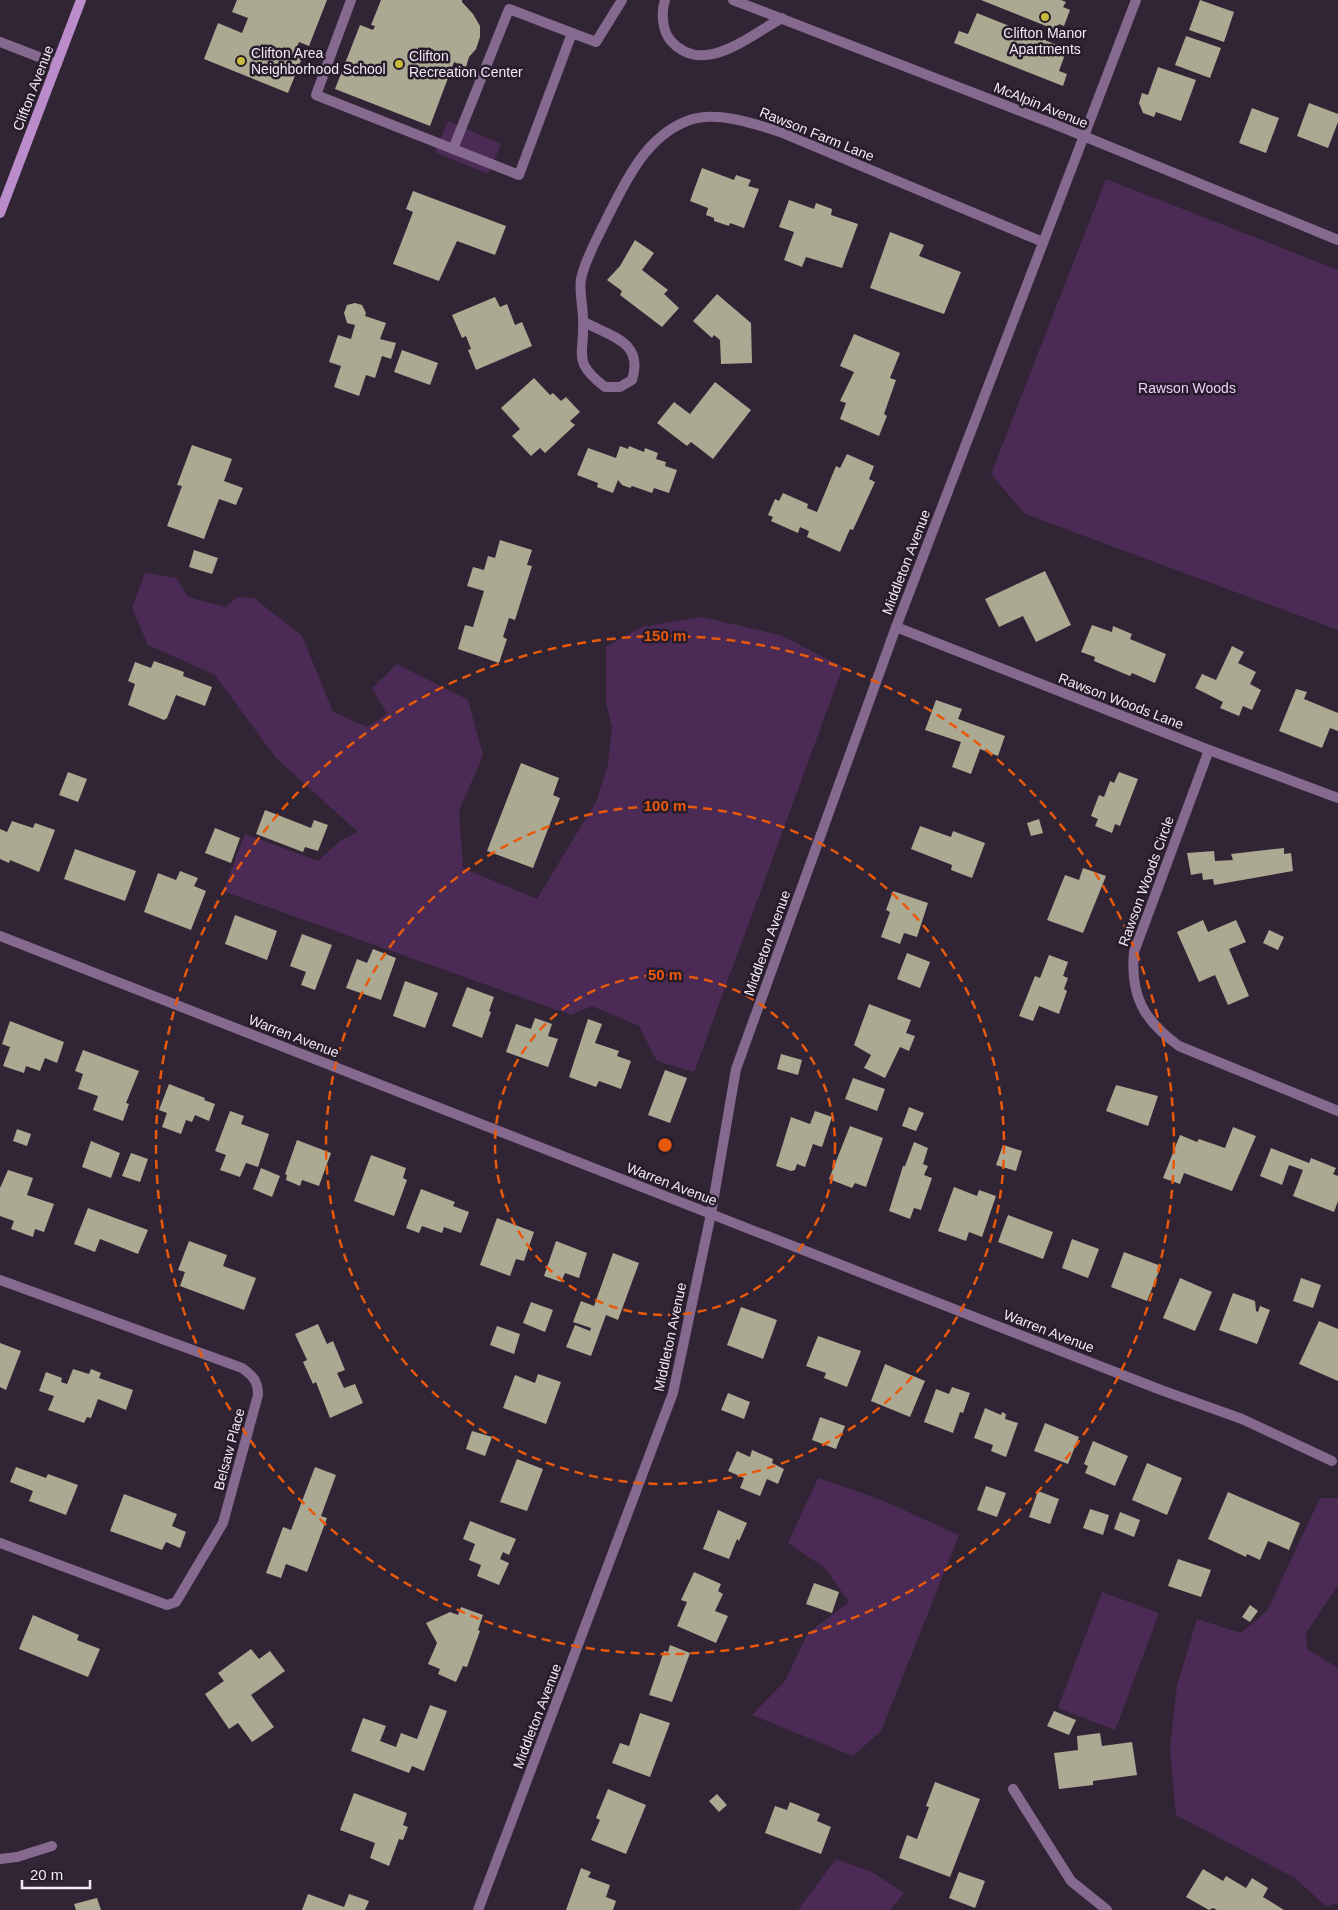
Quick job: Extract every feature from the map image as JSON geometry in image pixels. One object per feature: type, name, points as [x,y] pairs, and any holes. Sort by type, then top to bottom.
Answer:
[{"type":"main road","name":"Clifton Avenue","points":[[0,213],[81,0]]},
{"type":"street","points":[[351,0],[316,95],[519,175],[572,33]]},
{"type":"street","points":[[453,149],[509,8],[596,42],[622,0]]},
{"type":"street","points":[[665,0],[663,21],[668,37],[680,50],[697,56],[714,56],[782,18]]},
{"type":"street","name":"McAlpin Avenue","points":[[733,0],[1082,136],[1338,240]]},
{"type":"street","name":"Middleton Avenue","points":[[478,1910],[673,1393],[711,1214],[736,1069],[896,628],[1082,136],[1136,0]]},
{"type":"street","points":[[0,42],[57,64]]},
{"type":"street","name":"Rawson Farm Lane","points":[[584,322],[628,346],[635,355],[636,367],[632,380],[620,387],[605,387],[586,371],[581,356],[584,322],[580,289],[582,276],[590,253],[625,182],[640,159],[660,138],[688,120],[718,117],[746,121],[780,132],[1043,242]]},
{"type":"street","name":"Rawson Woods Lane","points":[[896,628],[1209,750],[1338,798]]},
{"type":"street","name":"Rawson Woods Circle","points":[[1209,750],[1134,952],[1132,974],[1136,996],[1148,1019],[1160,1033],[1178,1046],[1338,1111]]},
{"type":"street","name":"Warren Avenue","points":[[0,936],[1161,1390],[1242,1419],[1332,1461]]},
{"type":"street","name":"Belsaw Place","points":[[0,1280],[242,1368],[254,1377],[258,1385],[258,1395],[223,1523],[176,1602],[167,1605],[0,1543]]},
{"type":"street","points":[[1014,1789],[1071,1880],[1107,1910]]},
{"type":"street","points":[[0,1860],[16,1858],[52,1846]]},
{"type":"green space","points":[[448,121],[501,144],[488,174],[435,152]]},
{"type":"green space","name":"Rawson Woods","points":[[1106,179],[1338,270],[1338,630],[1025,514],[991,474]]},
{"type":"green space","points":[[145,573],[176,578],[188,597],[225,607],[238,597],[254,598],[302,636],[333,712],[367,727],[387,714],[372,688],[397,664],[468,700],[483,755],[459,811],[463,868],[537,899],[597,800],[608,764],[612,727],[606,704],[606,647],[641,627],[701,617],[780,635],[843,667],[694,1072],[657,1061],[639,1026],[592,1006],[571,1015],[223,891],[245,834],[318,861],[341,840],[358,832],[276,758],[215,675],[148,645],[132,608]]},
{"type":"green space","points":[[818,1478],[879,1499],[959,1535],[881,1731],[853,1756],[752,1715],[785,1681],[808,1633],[849,1602],[825,1568],[788,1543]]},
{"type":"green space","points":[[1320,1498],[1338,1498],[1338,1585],[1306,1633],[1307,1649],[1338,1668],[1338,1903],[1326,1906],[1295,1878],[1176,1815],[1170,1748],[1177,1686],[1197,1619],[1241,1633],[1267,1611]]},
{"type":"green space","points":[[1102,1592],[1159,1613],[1115,1730],[1058,1708]]},
{"type":"green space","points":[[836,1859],[872,1872],[904,1893],[890,1910],[798,1910]]},
{"type":"building","points":[[237,0],[327,0],[309,46],[299,42],[294,55],[302,58],[288,93],[204,59],[218,23],[242,33],[248,18],[232,12]]},
{"type":"building","name":"Clifton Recreation Center","points":[[381,0],[462,0],[480,26],[480,37],[476,49],[469,57],[466,67],[454,62],[430,126],[335,89],[360,25],[373,30],[375,26],[371,25]]},
{"type":"building","name":"Clifton Manor Apartments","points":[[981,0],[1061,0],[1066,2],[1063,7],[1070,10],[1064,26],[1059,24],[1056,30]]},
{"type":"building","points":[[1200,0],[1234,12],[1224,42],[1189,30]]},
{"type":"building","points":[[977,13],[1067,49],[1059,71],[1067,74],[1063,86],[954,43],[959,31],[968,34]]},
{"type":"building","points":[[1186,36],[1221,48],[1210,78],[1175,65]]},
{"type":"building","points":[[1158,67],[1196,80],[1181,121],[1156,112],[1154,117],[1143,113],[1139,103],[1142,93],[1148,95]]},
{"type":"building","points":[[1309,103],[1338,114],[1338,122],[1328,148],[1297,136]]},
{"type":"building","points":[[1252,108],[1279,118],[1266,153],[1239,143]]},
{"type":"building","points":[[702,168],[734,180],[736,175],[751,180],[748,186],[759,189],[744,228],[730,223],[729,226],[714,221],[714,218],[706,215],[708,208],[690,201]]},
{"type":"building","points":[[413,191],[506,226],[495,255],[457,241],[439,281],[393,264],[413,212],[406,209]]},
{"type":"building","points":[[789,200],[814,209],[816,203],[832,209],[831,215],[858,224],[842,268],[806,257],[802,267],[784,260],[794,232],[779,227]]},
{"type":"building","points":[[890,232],[924,245],[919,256],[961,272],[944,314],[870,288]]},
{"type":"building","points":[[635,240],[654,253],[642,270],[668,290],[664,294],[679,308],[662,327],[620,295],[622,291],[607,280],[620,266]]},
{"type":"building","points":[[717,294],[751,323],[752,363],[721,364],[720,340],[714,335],[712,338],[693,321]]},
{"type":"building","points":[[495,297],[500,307],[507,304],[515,325],[522,322],[532,346],[476,370],[468,350],[471,349],[466,336],[462,338],[452,315]]},
{"type":"building","points":[[355,303],[362,305],[366,313],[365,316],[386,323],[380,339],[396,343],[391,359],[382,356],[375,378],[366,375],[359,396],[334,387],[341,366],[329,362],[338,335],[351,339],[355,325],[347,323],[344,313],[347,305]]},
{"type":"building","points":[[854,334],[900,353],[890,378],[896,380],[884,414],[887,416],[879,436],[840,419],[846,403],[840,401],[854,372],[840,366]]},
{"type":"building","points":[[402,350],[438,363],[430,385],[394,372]]},
{"type":"building","points":[[534,378],[550,395],[553,393],[561,401],[566,397],[580,412],[570,421],[575,425],[545,453],[540,448],[531,456],[512,436],[520,429],[501,408]]},
{"type":"building","points":[[715,382],[751,410],[713,459],[691,442],[687,446],[657,423],[674,402],[690,414]]},
{"type":"building","points":[[192,445],[232,459],[224,481],[243,488],[236,505],[219,499],[204,539],[167,526],[182,486],[177,485]]},
{"type":"building","points":[[620,446],[628,449],[629,446],[644,452],[645,448],[658,453],[656,459],[666,462],[665,466],[677,470],[669,493],[654,488],[652,493],[632,486],[630,488],[622,485],[618,480],[613,493],[597,487],[598,483],[577,475],[588,448],[616,458]]},
{"type":"building","points":[[847,454],[874,466],[869,479],[875,482],[853,530],[850,529],[840,552],[807,537],[809,531],[800,527],[798,533],[771,521],[773,517],[768,515],[775,499],[779,501],[783,493],[808,504],[807,508],[817,512],[836,466],[840,468]]},
{"type":"building","points":[[500,540],[532,550],[527,565],[532,566],[515,620],[509,618],[503,637],[507,639],[499,663],[458,649],[465,625],[473,627],[484,591],[467,586],[473,567],[484,570],[488,556],[495,558]]},
{"type":"building","points":[[194,550],[218,558],[212,574],[189,567]]},
{"type":"building","points":[[1045,571],[1071,625],[1036,642],[1023,616],[999,627],[985,599]]},
{"type":"building","points":[[1092,625],[1112,632],[1113,626],[1132,634],[1130,639],[1166,654],[1155,683],[1132,673],[1130,676],[1094,661],[1095,657],[1081,652]]},
{"type":"building","points":[[1232,646],[1244,652],[1238,663],[1256,672],[1250,684],[1261,690],[1252,710],[1243,706],[1239,716],[1220,708],[1223,702],[1195,688],[1202,674],[1216,680]]},
{"type":"building","points":[[154,661],[184,672],[183,676],[212,687],[205,706],[176,695],[167,718],[164,720],[128,705],[135,684],[128,681],[135,662],[151,668]]},
{"type":"building","points":[[1296,689],[1307,692],[1304,699],[1338,713],[1338,731],[1330,728],[1322,748],[1279,731]]},
{"type":"building","points":[[936,700],[962,709],[958,719],[1005,736],[998,756],[980,749],[971,774],[952,767],[961,742],[925,730]]},
{"type":"building","points":[[521,763],[559,778],[553,795],[560,798],[533,868],[487,851]]},
{"type":"building","points":[[68,772],[87,779],[78,802],[59,795]]},
{"type":"building","points":[[1119,772],[1138,779],[1120,826],[1115,824],[1112,833],[1095,826],[1098,819],[1091,816],[1099,795],[1104,797],[1110,781],[1114,783]]},
{"type":"building","points":[[265,810],[311,828],[314,820],[328,825],[318,851],[305,847],[303,852],[256,834]]},
{"type":"building","points":[[1039,819],[1043,833],[1031,836],[1027,823]]},
{"type":"building","points":[[12,821],[33,828],[35,823],[55,830],[39,872],[10,860],[9,863],[0,859],[0,829],[7,832]]},
{"type":"building","points":[[920,826],[951,837],[953,831],[985,843],[972,878],[951,870],[952,865],[911,849]]},
{"type":"building","points":[[215,828],[240,838],[231,863],[205,853]]},
{"type":"building","points":[[1284,848],[1284,854],[1291,853],[1293,871],[1214,885],[1213,879],[1203,880],[1202,873],[1191,875],[1187,853],[1214,851],[1215,861],[1233,860],[1231,854]]},
{"type":"building","points":[[75,849],[136,871],[125,901],[64,879]]},
{"type":"building","points":[[1083,868],[1106,876],[1083,933],[1047,920],[1065,875],[1079,880]]},
{"type":"building","points":[[180,871],[198,878],[194,886],[206,891],[191,930],[144,912],[158,873],[176,880]]},
{"type":"building","points":[[893,891],[928,903],[917,937],[904,933],[900,944],[881,937],[890,912],[886,910]]},
{"type":"building","points":[[235,915],[277,931],[267,960],[225,944]]},
{"type":"building","points":[[1203,920],[1208,932],[1236,920],[1246,942],[1229,949],[1249,996],[1228,1005],[1215,975],[1199,982],[1177,932]]},
{"type":"building","points":[[1269,930],[1284,937],[1278,950],[1263,943]]},
{"type":"building","points":[[302,934],[332,945],[315,990],[301,985],[306,972],[290,966]]},
{"type":"building","points":[[373,949],[396,958],[381,1000],[346,988],[357,959],[367,963]]},
{"type":"building","points":[[907,953],[930,962],[920,988],[897,979]]},
{"type":"building","points":[[1049,955],[1068,962],[1063,976],[1068,978],[1064,989],[1067,991],[1059,1014],[1039,1006],[1033,1021],[1019,1016],[1035,976],[1040,978]]},
{"type":"building","points":[[405,981],[438,993],[425,1028],[393,1016]]},
{"type":"building","points":[[467,987],[494,997],[482,1038],[452,1026]]},
{"type":"building","points":[[869,1004],[911,1020],[906,1033],[915,1036],[909,1051],[900,1047],[885,1078],[864,1068],[871,1055],[854,1045]]},
{"type":"building","points":[[535,1018],[552,1024],[548,1036],[558,1039],[548,1067],[506,1052],[516,1024],[531,1029]]},
{"type":"building","points":[[588,1019],[602,1024],[595,1043],[619,1051],[617,1056],[631,1061],[621,1089],[599,1081],[596,1087],[569,1077]]},
{"type":"building","points":[[10,1021],[64,1042],[57,1063],[45,1058],[40,1071],[26,1066],[24,1073],[3,1066],[10,1047],[2,1044]]},
{"type":"building","points":[[83,1050],[139,1071],[126,1103],[129,1104],[123,1121],[93,1110],[98,1096],[78,1089],[83,1074],[75,1071]]},
{"type":"building","points":[[781,1054],[802,1060],[798,1075],[777,1069]]},
{"type":"building","points":[[665,1070],[687,1078],[670,1123],[648,1115]]},
{"type":"building","points":[[853,1078],[885,1089],[877,1111],[845,1099]]},
{"type":"building","points":[[169,1084],[205,1098],[204,1100],[215,1104],[209,1121],[195,1115],[192,1122],[186,1120],[181,1134],[162,1127],[167,1113],[159,1110]]},
{"type":"building","points":[[1116,1085],[1158,1096],[1148,1126],[1106,1111]]},
{"type":"building","points":[[909,1107],[924,1113],[916,1131],[902,1126]]},
{"type":"building","points":[[230,1111],[244,1116],[241,1124],[269,1134],[258,1167],[246,1163],[240,1177],[220,1170],[226,1155],[215,1151]]},
{"type":"building","points":[[815,1111],[832,1117],[822,1147],[813,1144],[805,1167],[797,1164],[795,1170],[791,1171],[776,1166],[791,1117],[810,1124]]},
{"type":"building","points":[[850,1126],[883,1138],[866,1187],[855,1183],[852,1188],[829,1179]]},
{"type":"building","points":[[1233,1127],[1256,1136],[1232,1191],[1184,1173],[1180,1184],[1163,1178],[1180,1135],[1197,1142],[1199,1139],[1225,1148]]},
{"type":"building","points":[[17,1129],[31,1134],[27,1146],[13,1141]]},
{"type":"building","points":[[297,1140],[331,1153],[319,1186],[302,1180],[300,1186],[286,1180],[287,1175],[285,1174]]},
{"type":"building","points":[[91,1141],[120,1153],[111,1178],[82,1167]]},
{"type":"building","points":[[914,1142],[928,1148],[923,1164],[928,1166],[924,1175],[932,1178],[921,1210],[914,1208],[910,1219],[889,1211],[903,1166],[905,1166]]},
{"type":"building","points":[[1003,1145],[1022,1151],[1016,1171],[996,1165]]},
{"type":"building","points":[[1271,1148],[1309,1163],[1311,1158],[1336,1168],[1333,1174],[1338,1176],[1338,1201],[1334,1212],[1293,1196],[1303,1170],[1289,1165],[1282,1185],[1260,1176]]},
{"type":"building","points":[[131,1153],[148,1159],[140,1182],[122,1176]]},
{"type":"building","points":[[371,1155],[406,1168],[403,1178],[407,1180],[394,1216],[354,1201]]},
{"type":"building","points":[[261,1168],[280,1176],[272,1197],[253,1189]]},
{"type":"building","points":[[8,1170],[33,1178],[27,1195],[54,1204],[44,1232],[35,1229],[33,1237],[11,1229],[14,1221],[0,1216],[0,1188]]},
{"type":"building","points":[[954,1187],[977,1196],[979,1190],[996,1196],[982,1237],[969,1232],[966,1241],[938,1231]]},
{"type":"building","points":[[421,1189],[455,1202],[453,1206],[469,1212],[461,1233],[444,1227],[442,1233],[422,1226],[419,1233],[406,1228]]},
{"type":"building","points":[[88,1208],[148,1230],[138,1254],[100,1239],[95,1252],[74,1244]]},
{"type":"building","points":[[1008,1215],[1053,1232],[1043,1259],[998,1242]]},
{"type":"building","points":[[497,1218],[534,1232],[524,1261],[516,1259],[510,1276],[480,1265]]},
{"type":"building","points":[[1072,1239],[1099,1249],[1088,1278],[1062,1268]]},
{"type":"building","points":[[189,1241],[227,1255],[223,1266],[256,1278],[244,1310],[180,1286],[185,1272],[178,1270]]},
{"type":"building","points":[[556,1241],[587,1253],[579,1278],[565,1273],[561,1282],[544,1276]]},
{"type":"building","points":[[1124,1252],[1161,1266],[1147,1301],[1111,1287]]},
{"type":"building","points":[[613,1253],[639,1263],[618,1320],[606,1315],[591,1356],[566,1347],[575,1325],[590,1331],[591,1328],[573,1322],[581,1301],[594,1306]]},
{"type":"building","points":[[1180,1278],[1212,1292],[1195,1331],[1163,1318]]},
{"type":"building","points":[[1301,1278],[1321,1285],[1313,1308],[1293,1301]]},
{"type":"building","points":[[1233,1293],[1255,1301],[1256,1311],[1258,1312],[1260,1306],[1270,1310],[1257,1344],[1219,1330]]},
{"type":"building","points":[[531,1302],[553,1310],[545,1332],[523,1323]]},
{"type":"building","points":[[741,1307],[777,1320],[763,1359],[727,1345]]},
{"type":"building","points":[[1319,1321],[1338,1329],[1338,1381],[1299,1364]]},
{"type":"building","points":[[318,1324],[327,1344],[333,1341],[345,1370],[337,1373],[344,1388],[355,1384],[363,1403],[330,1418],[316,1382],[313,1384],[303,1362],[307,1360],[295,1334]]},
{"type":"building","points":[[497,1326],[520,1334],[514,1354],[490,1345]]},
{"type":"building","points":[[818,1336],[861,1351],[847,1387],[824,1378],[826,1373],[806,1366]]},
{"type":"building","points":[[0,1343],[21,1351],[6,1390],[0,1387]]},
{"type":"building","points":[[885,1364],[925,1381],[910,1417],[871,1401]]},
{"type":"building","points":[[73,1369],[89,1374],[91,1369],[101,1373],[99,1378],[133,1390],[126,1410],[98,1399],[91,1418],[87,1417],[84,1423],[48,1410],[54,1396],[39,1391],[46,1372],[62,1378],[61,1382],[67,1384]]},
{"type":"building","points":[[538,1374],[561,1382],[546,1424],[503,1408],[515,1375],[535,1383]]},
{"type":"building","points":[[952,1387],[970,1393],[963,1413],[960,1412],[953,1433],[924,1422],[936,1389],[949,1394]]},
{"type":"building","points":[[728,1393],[750,1402],[744,1419],[721,1410]]},
{"type":"building","points":[[985,1408],[1001,1415],[1002,1412],[1006,1414],[1005,1419],[1018,1423],[1006,1457],[991,1451],[993,1445],[974,1438]]},
{"type":"building","points":[[820,1417],[845,1426],[836,1449],[812,1440]]},
{"type":"building","points":[[1045,1423],[1079,1437],[1068,1464],[1034,1451]]},
{"type":"building","points":[[472,1431],[492,1437],[485,1456],[466,1449]]},
{"type":"building","points":[[1093,1441],[1128,1456],[1115,1486],[1085,1473],[1088,1466],[1084,1464]]},
{"type":"building","points":[[752,1450],[773,1459],[772,1463],[784,1469],[778,1484],[767,1479],[760,1496],[740,1488],[744,1478],[728,1471],[737,1451],[750,1457]]},
{"type":"building","points":[[517,1459],[543,1469],[527,1511],[500,1502]]},
{"type":"building","points":[[1147,1463],[1182,1478],[1167,1515],[1132,1500]]},
{"type":"building","points":[[16,1467],[46,1478],[48,1474],[78,1485],[66,1515],[29,1501],[33,1491],[10,1482]]},
{"type":"building","points":[[315,1467],[336,1475],[321,1516],[327,1518],[307,1572],[286,1564],[281,1578],[266,1573],[283,1527],[291,1530]]},
{"type":"building","points":[[986,1486],[1006,1493],[997,1517],[977,1510]]},
{"type":"building","points":[[1038,1491],[1059,1499],[1050,1524],[1029,1517]]},
{"type":"building","points":[[1228,1492],[1300,1523],[1289,1550],[1268,1541],[1260,1560],[1247,1554],[1246,1557],[1208,1539]]},
{"type":"building","points":[[124,1494],[177,1514],[172,1526],[186,1532],[180,1548],[166,1542],[162,1550],[110,1531]]},
{"type":"building","points":[[1090,1509],[1109,1515],[1103,1535],[1083,1528]]},
{"type":"building","points":[[718,1510],[747,1523],[739,1541],[737,1539],[729,1559],[703,1549]]},
{"type":"building","points":[[1120,1512],[1140,1520],[1134,1537],[1114,1529]]},
{"type":"building","points":[[470,1521],[516,1539],[509,1555],[503,1552],[500,1559],[509,1563],[499,1585],[477,1576],[481,1565],[469,1560],[475,1544],[463,1539]]},
{"type":"building","points":[[1178,1559],[1211,1570],[1201,1597],[1168,1586]]},
{"type":"building","points":[[694,1572],[721,1584],[718,1591],[723,1594],[715,1611],[728,1616],[716,1643],[677,1626],[687,1602],[681,1600]]},
{"type":"building","points":[[814,1583],[839,1592],[832,1613],[806,1604]]},
{"type":"building","points":[[1250,1605],[1258,1611],[1250,1622],[1242,1617]]},
{"type":"building","points":[[461,1607],[483,1615],[478,1630],[480,1631],[467,1667],[463,1666],[456,1682],[438,1674],[440,1669],[428,1664],[437,1643],[426,1623],[450,1612],[458,1615]]},
{"type":"building","points":[[33,1615],[79,1635],[77,1640],[100,1649],[88,1677],[19,1649]]},
{"type":"building","points":[[670,1645],[690,1653],[672,1702],[649,1695],[664,1651],[668,1652]]},
{"type":"building","points":[[251,1649],[259,1659],[270,1651],[285,1671],[251,1695],[274,1727],[252,1742],[238,1723],[229,1729],[205,1694],[224,1681],[218,1673]]},
{"type":"building","points":[[430,1705],[447,1711],[424,1771],[412,1766],[409,1773],[351,1751],[363,1718],[386,1726],[380,1741],[396,1747],[401,1733],[417,1739]]},
{"type":"building","points":[[1054,1711],[1076,1720],[1069,1735],[1047,1726]]},
{"type":"building","points":[[640,1713],[670,1723],[650,1777],[612,1763],[620,1743],[629,1746]]},
{"type":"building","points":[[1100,1733],[1102,1746],[1132,1742],[1137,1775],[1093,1781],[1093,1785],[1059,1789],[1054,1753],[1078,1750],[1077,1736]]},
{"type":"building","points":[[935,1782],[980,1799],[950,1877],[899,1858],[907,1835],[917,1839],[929,1807],[926,1806]]},
{"type":"building","points":[[608,1789],[646,1805],[626,1854],[591,1840],[600,1820],[596,1818]]},
{"type":"building","points":[[354,1793],[407,1813],[403,1825],[408,1827],[403,1840],[399,1839],[389,1866],[370,1858],[375,1843],[340,1830]]},
{"type":"building","points":[[717,1794],[727,1805],[719,1812],[709,1801]]},
{"type":"building","points":[[790,1802],[820,1814],[817,1821],[831,1827],[821,1854],[765,1833],[775,1806],[787,1810]]},
{"type":"building","points":[[581,1868],[591,1872],[588,1877],[610,1885],[606,1897],[616,1901],[613,1910],[566,1910]]},
{"type":"building","points":[[1203,1869],[1223,1881],[1226,1876],[1246,1888],[1252,1878],[1268,1888],[1263,1897],[1284,1910],[1217,1910],[1213,1908],[1209,1910],[1186,1897]]},
{"type":"building","points":[[959,1872],[985,1881],[975,1908],[949,1898]]},
{"type":"building","points":[[308,1894],[344,1907],[349,1894],[369,1901],[365,1910],[302,1910]]},
{"type":"building","points":[[97,1898],[101,1910],[76,1910],[74,1904]]},
{"type":"place","name":"Clifton Manor Apartments","points":[[1045,17]]},
{"type":"place","name":"Clifton Area Neighborhood School","points":[[241,61]]},
{"type":"place","name":"Clifton Recreation Center","points":[[399,64]]}]
